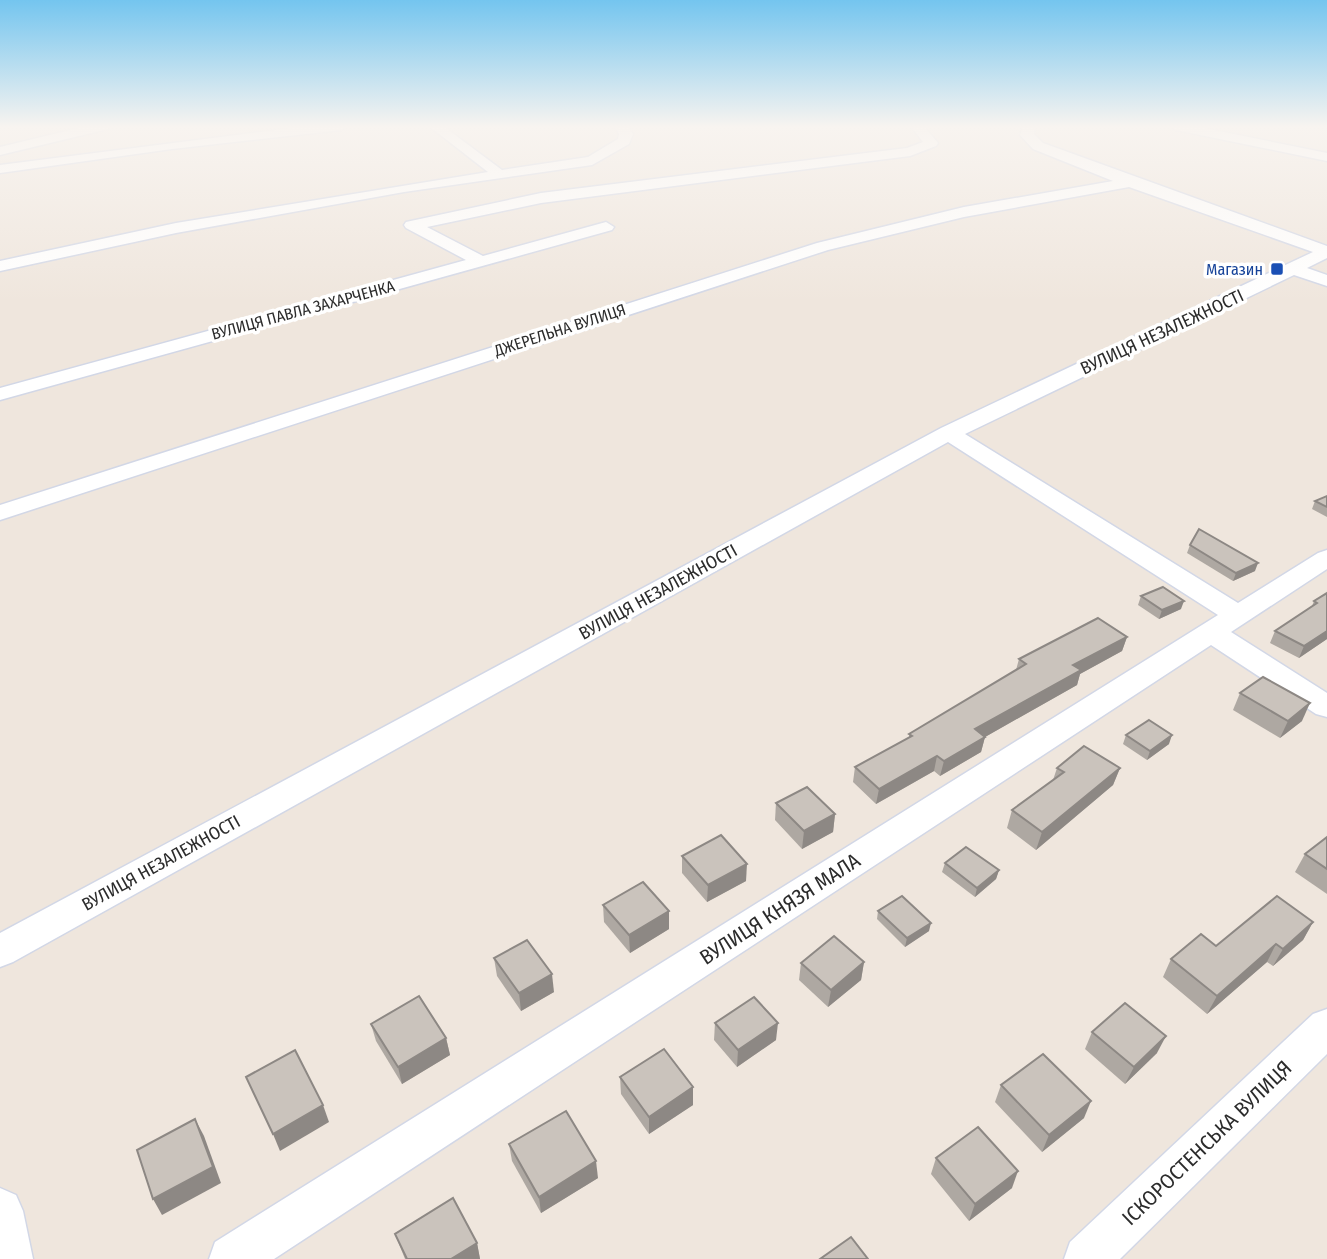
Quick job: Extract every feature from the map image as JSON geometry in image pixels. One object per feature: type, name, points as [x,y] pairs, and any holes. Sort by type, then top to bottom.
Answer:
[{"type":"street","points":[[0,266],[176,228],[428,185]]},
{"type":"street","points":[[480,261],[412,225],[502,205],[640,185]]},
{"type":"street","name":"ДЖЕРЕЛЬНА ВУЛИЦЯ","points":[[0,513],[823,246],[964,212],[1115,185]]},
{"type":"street","points":[[1138,185],[1327,252]]},
{"type":"street","name":"ВУЛИЦЯ ПАВЛА ЗАХАРЧЕНКА","points":[[0,394],[606,227]]},
{"type":"street","name":"ВУЛИЦЯ НЕЗАЛЕЖНОСТІ","points":[[0,951],[949,433],[1327,252]]},
{"type":"street","points":[[1292,268],[1327,281]]},
{"type":"street","points":[[949,433],[1225,624],[1327,707]]},
{"type":"street","name":"ВУЛИЦЯ КНЯЗЯ МАЛА","points":[[232,1259],[1327,558]]},
{"type":"street","name":"ІСКОРОСТЕНСЬКА ВУЛИЦЯ","points":[[1087,1259],[1327,1027]]},
{"type":"street","points":[[0,1211],[9,1259]]},
{"type":"building","points":[[1327,496],[1327,507],[1315,501]]},
{"type":"building","points":[[1199,529],[1258,563],[1236,573],[1190,545]]},
{"type":"building","points":[[1163,587],[1184,601],[1162,610],[1141,596]]},
{"type":"building","points":[[1327,593],[1327,631],[1304,646],[1275,631],[1317,603],[1314,601]]},
{"type":"building","points":[[1098,618],[1127,637],[1073,665],[1081,670],[975,729],[985,737],[944,761],[937,756],[879,789],[855,767],[912,736],[909,734],[1026,664],[1019,659]]},
{"type":"building","points":[[1263,677],[1310,703],[1288,721],[1240,693]]},
{"type":"building","points":[[1149,720],[1172,735],[1150,751],[1126,735]]},
{"type":"building","points":[[1084,746],[1120,768],[1042,832],[1012,810],[1064,772],[1057,768]]},
{"type":"building","points":[[807,787],[835,814],[804,831],[776,803]]},
{"type":"building","points":[[721,835],[747,864],[708,885],[682,856]]},
{"type":"building","points":[[1327,837],[1327,869],[1305,854]]},
{"type":"building","points":[[966,847],[999,870],[977,888],[945,863]]},
{"type":"building","points":[[643,882],[669,911],[629,935],[603,905]]},
{"type":"building","points":[[902,896],[931,923],[907,938],[878,911]]},
{"type":"building","points":[[1277,896],[1313,922],[1283,949],[1276,944],[1217,996],[1171,959],[1201,934],[1216,946]]},
{"type":"building","points":[[834,936],[864,962],[831,990],[801,963]]},
{"type":"building","points":[[527,940],[552,974],[519,993],[494,958]]},
{"type":"building","points":[[419,996],[446,1038],[398,1067],[371,1024]]},
{"type":"building","points":[[754,997],[778,1023],[738,1050],[715,1023]]},
{"type":"building","points":[[1125,1003],[1166,1036],[1134,1067],[1092,1032]]},
{"type":"building","points":[[664,1049],[693,1087],[649,1117],[620,1077]]},
{"type":"building","points":[[295,1050],[323,1105],[273,1134],[246,1077]]},
{"type":"building","points":[[1043,1054],[1091,1101],[1049,1135],[1001,1085]]},
{"type":"building","points":[[566,1111],[596,1161],[539,1197],[509,1144]]},
{"type":"building","points":[[195,1119],[213,1167],[153,1199],[137,1150]]},
{"type":"building","points":[[978,1127],[1018,1171],[975,1204],[936,1158]]},
{"type":"building","points":[[453,1198],[477,1243],[451,1259],[407,1259],[395,1234]]},
{"type":"building","points":[[851,1237],[868,1259],[820,1259]]},
{"type":"place","name":"Магазин","points":[[1277,269]]}]
